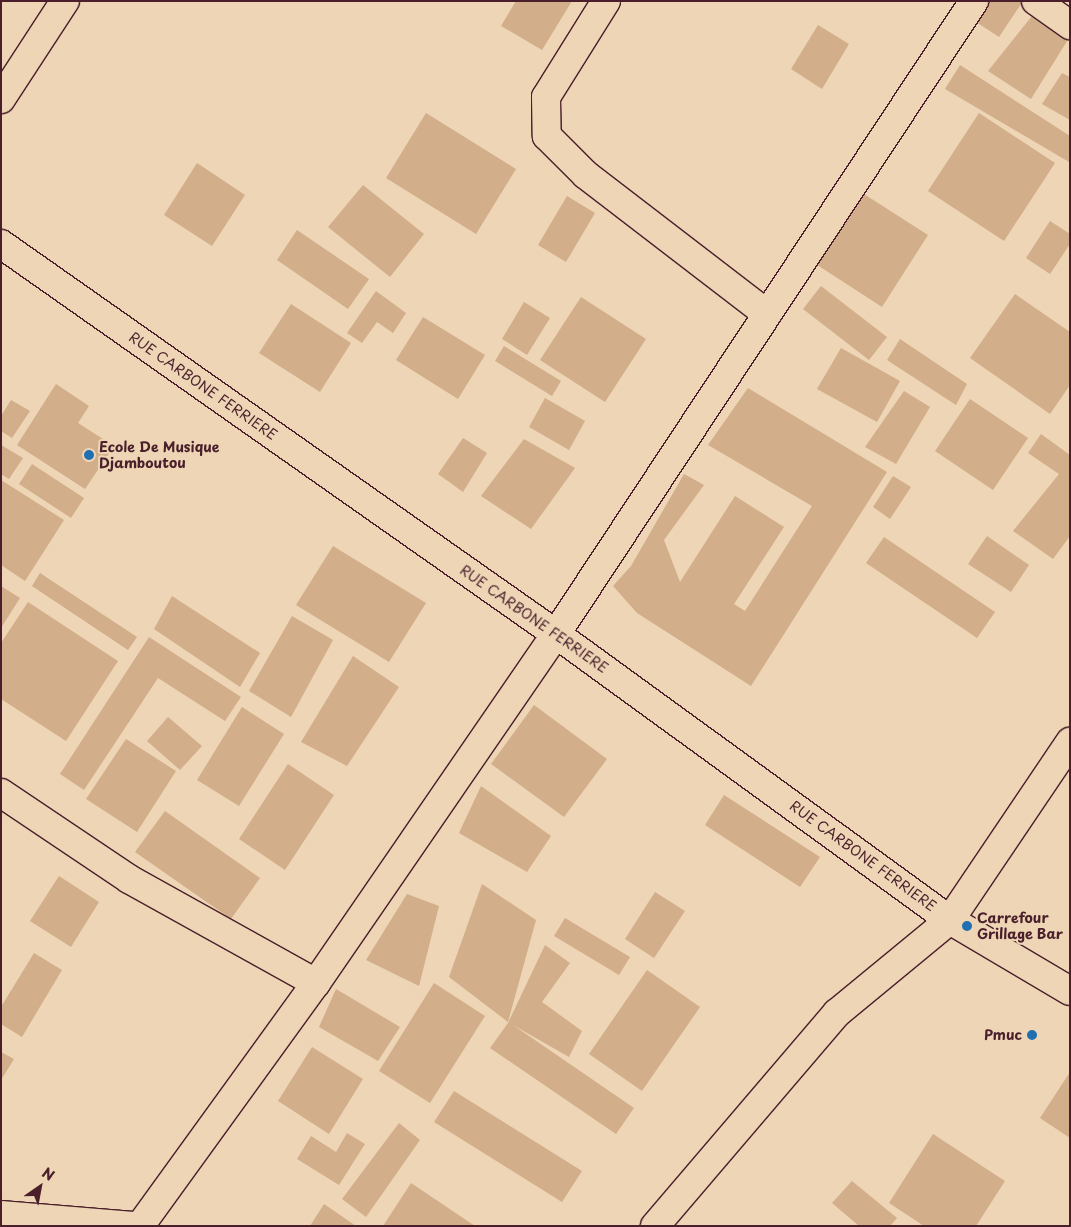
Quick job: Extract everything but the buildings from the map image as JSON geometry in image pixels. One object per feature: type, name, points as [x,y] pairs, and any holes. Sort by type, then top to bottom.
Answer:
[{"type":"street","points":[[1,99],[65,1]]},
{"type":"street","points":[[606,1],[546,97],[547,136],[586,175],[767,314]]},
{"type":"street","points":[[140,1226],[316,983],[556,634],[974,1]]},
{"type":"street","points":[[1036,1],[1070,25]]},
{"type":"street","name":"RUE CARBONE FERRIERE","points":[[1,244],[556,634],[950,920],[1070,991]]},
{"type":"street","points":[[655,1226],[837,1013],[950,920],[1070,742]]},
{"type":"street","points":[[1,793],[129,879],[316,983]]},
{"type":"street","points":[[1,1214],[134,1226]]},
{"type":"place","name":"Ecole De Musique Djamboutou","points":[[89,455]]},
{"type":"place","name":"Carrefour Grillage Bar","points":[[967,926]]},
{"type":"place","name":"Pmuc","points":[[1032,1035]]}]
